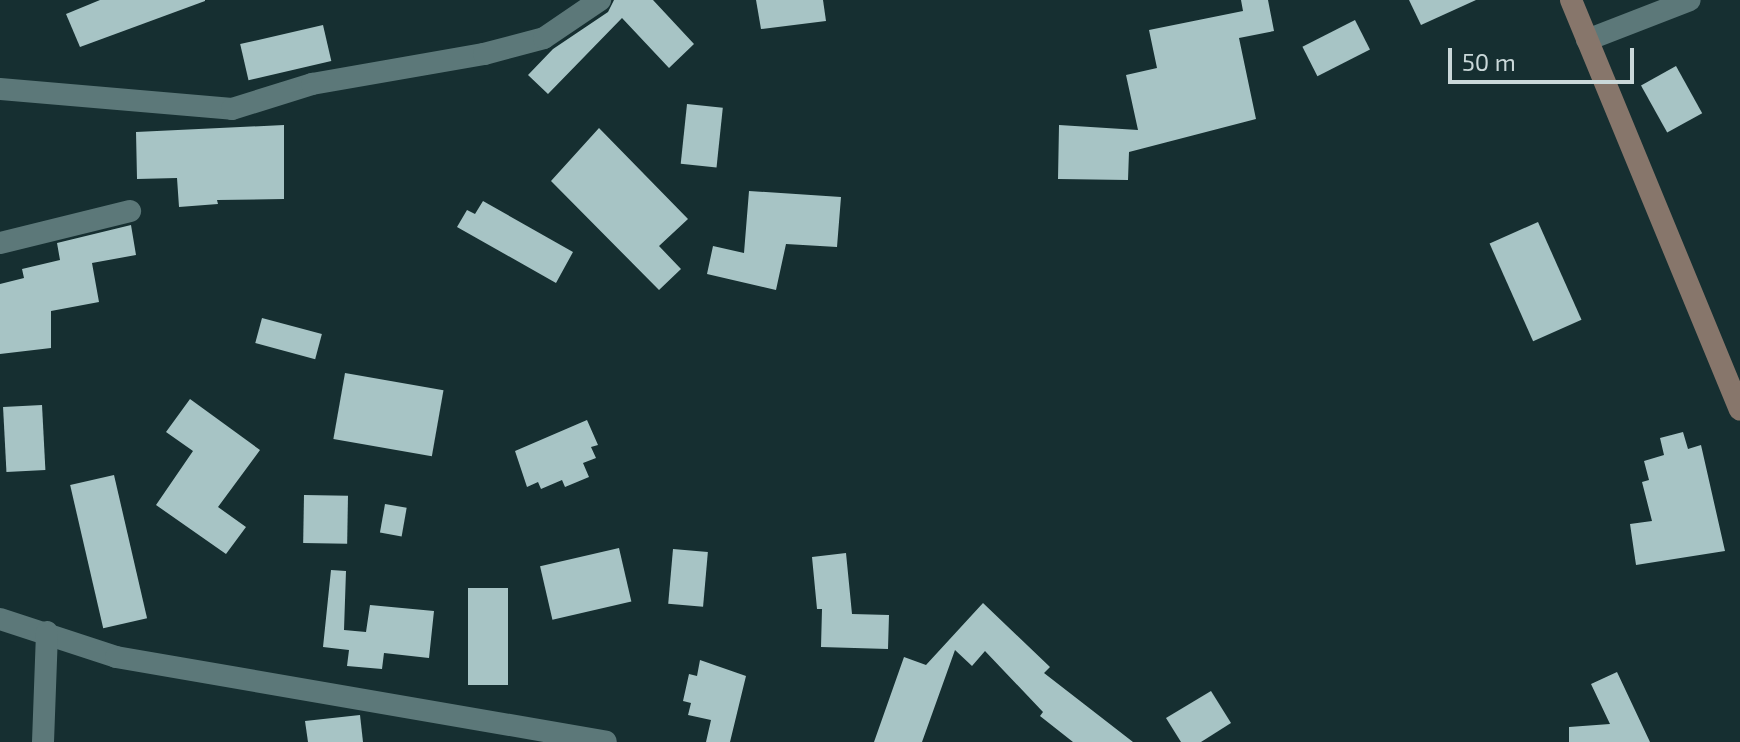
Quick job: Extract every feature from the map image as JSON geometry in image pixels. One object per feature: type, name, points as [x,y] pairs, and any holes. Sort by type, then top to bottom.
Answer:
[{"type":"main road","points":[[1571,0],[1740,410]]},
{"type":"street","points":[[0,89],[232,109],[312,84],[484,54],[544,38],[600,0]]},
{"type":"street","points":[[1587,40],[1690,0]]},
{"type":"street","points":[[0,243],[130,211]]},
{"type":"street","points":[[0,619],[116,657],[606,742]]},
{"type":"street","points":[[43,742],[47,632]]},
{"type":"building","points":[[100,0],[205,1],[80,47],[66,14]]},
{"type":"building","points":[[614,0],[653,0],[694,44],[669,68],[622,18],[548,94],[528,75],[553,49],[608,12]]},
{"type":"building","points":[[756,0],[823,0],[826,21],[761,29]]},
{"type":"building","points":[[1241,0],[1268,0],[1274,31],[1239,38],[1256,119],[1129,152],[1128,180],[1058,179],[1059,125],[1138,130],[1126,75],[1157,68],[1149,30],[1243,11]]},
{"type":"building","points":[[1409,0],[1476,0],[1421,25]]},
{"type":"building","points":[[1355,20],[1370,49],[1317,76],[1302,47]]},
{"type":"building","points":[[323,25],[331,61],[249,80],[240,44]]},
{"type":"building","points":[[1676,66],[1702,113],[1667,133],[1641,85]]},
{"type":"building","points":[[687,104],[723,108],[717,167],[681,164]]},
{"type":"building","points":[[284,125],[284,199],[217,200],[218,204],[179,207],[177,178],[137,179],[136,132]]},
{"type":"building","points":[[599,128],[688,219],[659,246],[681,269],[659,290],[551,181]]},
{"type":"building","points":[[749,191],[841,197],[837,247],[786,244],[776,290],[707,274],[713,246],[744,253]]},
{"type":"building","points":[[483,201],[573,252],[556,283],[457,227],[467,210],[475,214]]},
{"type":"building","points":[[1538,222],[1582,320],[1533,341],[1490,244]]},
{"type":"building","points":[[131,225],[136,255],[92,263],[99,302],[51,311],[51,348],[0,354],[0,284],[24,278],[22,269],[60,260],[57,243]]},
{"type":"building","points":[[262,318],[322,334],[315,359],[255,343]]},
{"type":"building","points":[[345,373],[443,390],[432,456],[333,439]]},
{"type":"building","points":[[190,399],[260,450],[218,507],[246,527],[226,554],[156,505],[193,451],[166,432]]},
{"type":"building","points":[[42,405],[45,470],[6,472],[3,407]]},
{"type":"building","points":[[587,420],[598,445],[591,447],[596,458],[583,463],[589,477],[565,487],[562,480],[541,489],[538,482],[527,487],[515,451]]},
{"type":"building","points":[[1683,432],[1688,449],[1701,445],[1725,551],[1636,565],[1630,524],[1652,521],[1642,482],[1649,480],[1644,461],[1664,455],[1660,438]]},
{"type":"building","points":[[114,475],[147,618],[103,628],[70,485]]},
{"type":"building","points":[[304,495],[348,496],[347,544],[303,543]]},
{"type":"building","points":[[385,504],[407,508],[402,536],[380,533]]},
{"type":"building","points":[[619,548],[631,602],[552,620],[540,566]]},
{"type":"building","points":[[673,549],[708,552],[703,607],[668,604]]},
{"type":"building","points":[[846,553],[852,614],[889,615],[888,649],[821,647],[822,609],[817,609],[812,557]]},
{"type":"building","points":[[331,570],[346,571],[344,630],[366,632],[370,605],[434,611],[429,658],[384,653],[382,669],[347,666],[349,650],[323,647]]},
{"type":"building","points":[[468,588],[508,588],[508,685],[468,685]]},
{"type":"building","points":[[983,603],[1050,667],[1044,673],[1133,742],[1073,742],[1040,716],[1043,712],[985,651],[972,666],[955,650],[922,742],[874,742],[904,657],[926,665]]},
{"type":"building","points":[[700,660],[746,676],[730,742],[706,742],[711,720],[688,715],[691,703],[683,701],[689,674],[697,676]]},
{"type":"building","points":[[1617,672],[1650,742],[1569,742],[1569,727],[1610,724],[1591,684]]},
{"type":"building","points":[[1211,691],[1231,723],[1201,742],[1181,742],[1166,718]]},
{"type":"building","points":[[360,715],[363,742],[308,742],[305,721]]}]
